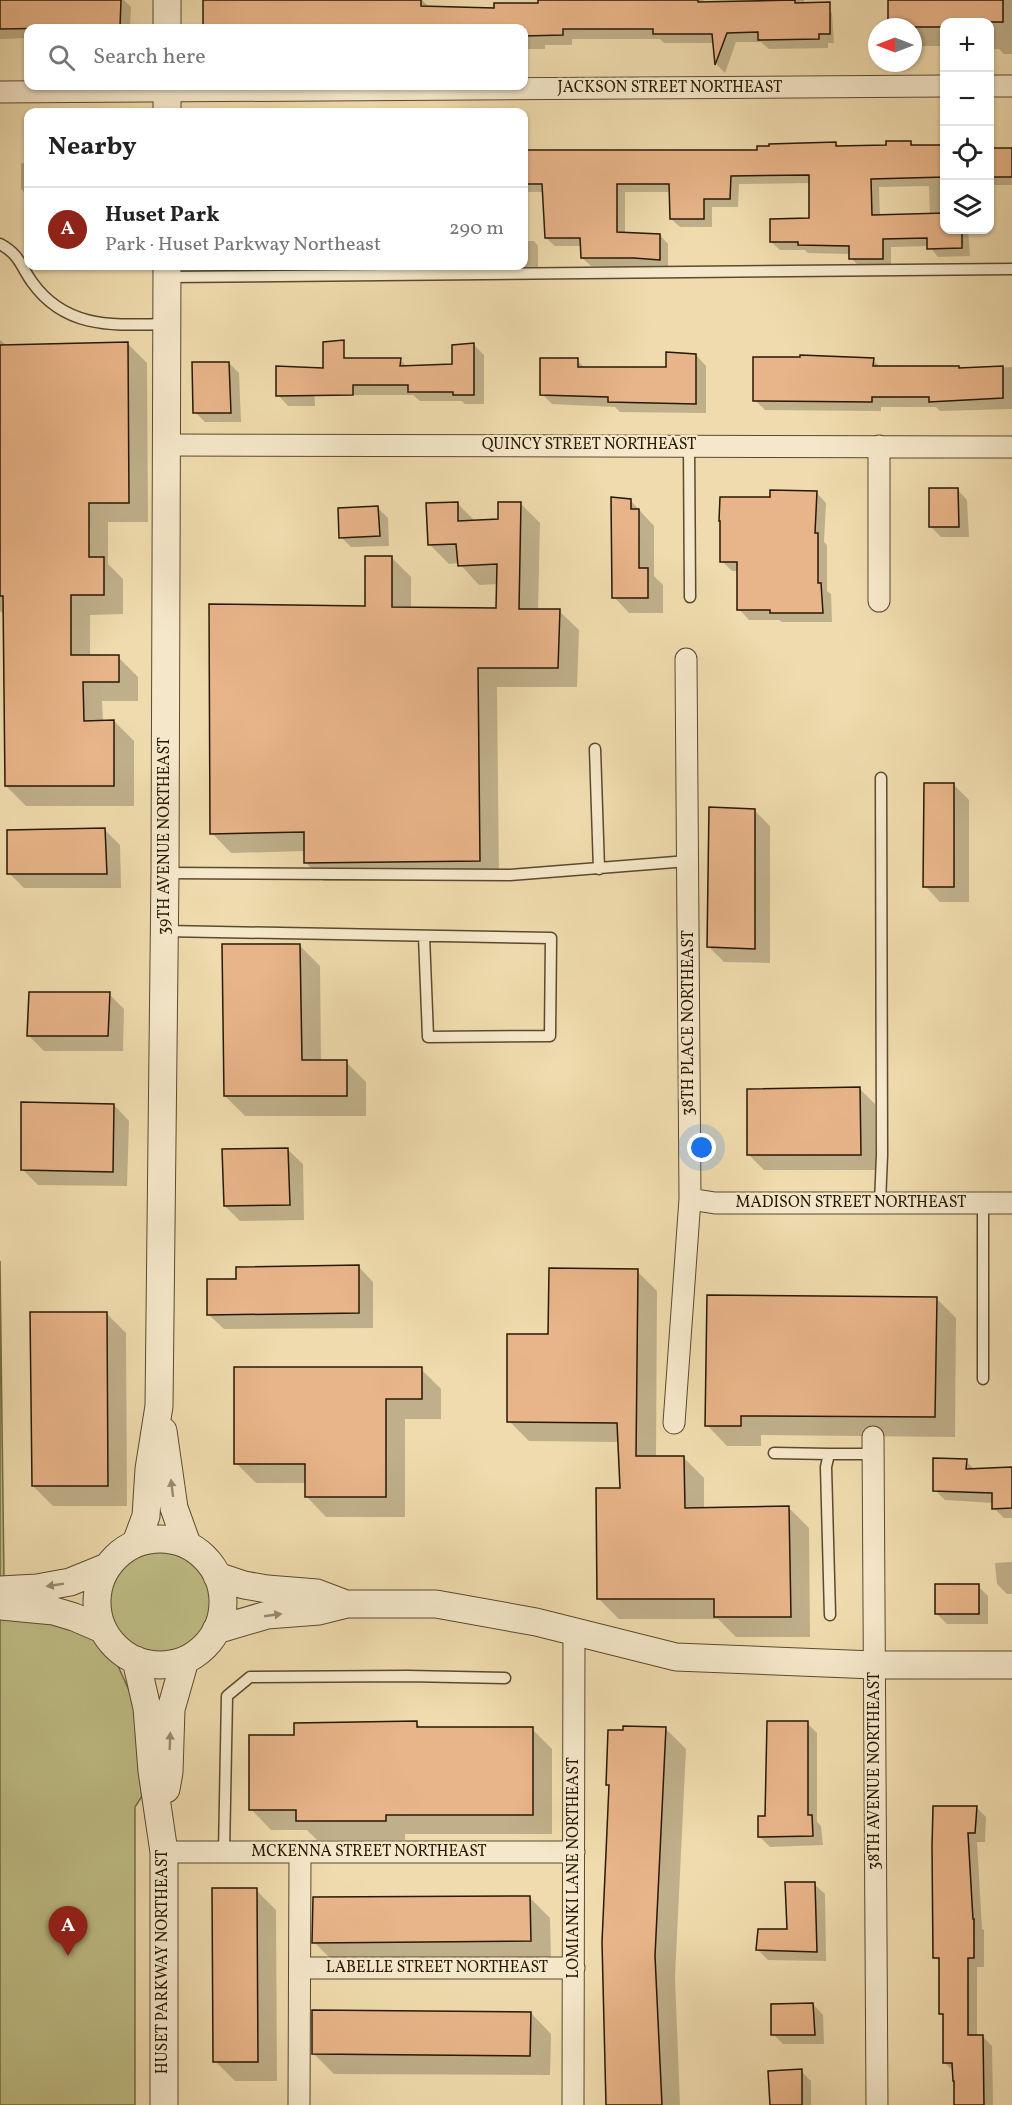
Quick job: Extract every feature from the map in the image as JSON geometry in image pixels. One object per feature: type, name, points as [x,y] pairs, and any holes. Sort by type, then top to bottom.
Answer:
[{"type":"street","points":[[166,0],[167,24]]},
{"type":"street","name":"JACKSON STREET NORTHEAST","points":[[0,92],[167,97],[940,86]]},
{"type":"street","points":[[994,86],[1012,86]]},
{"type":"street","name":"39TH AVENUE NORTHEAST","points":[[136,1542],[146,1516],[159,1406],[165,931],[167,271]]},
{"type":"street","name":"QUINCY STREET NORTHEAST","points":[[166,445],[1012,447]]},
{"type":"street","points":[[879,446],[879,601]]},
{"type":"street","name":"38TH PLACE NORTHEAST","points":[[675,1423],[690,1199],[686,658]]},
{"type":"street","name":"MADISON STREET NORTHEAST","points":[[690,1199],[715,1203],[1012,1203]]},
{"type":"street","name":"39TH AVENUE NORTHEAST","points":[[159,1406],[174,1508],[187,1545]]},
{"type":"street","name":"38TH AVENUE NORTHEAST","points":[[873,1446],[877,2105]]},
{"type":"street","points":[[171,1539],[187,1545],[200,1553],[211,1565],[222,1594],[222,1609],[211,1639],[185,1660],[169,1664],[152,1665],[122,1653],[102,1629],[97,1608],[98,1587],[107,1567],[120,1553],[136,1542],[171,1539]]},
{"type":"street","points":[[0,1590],[38,1588],[70,1582],[107,1567]]},
{"type":"street","points":[[217,1576],[260,1588],[317,1593],[347,1604]]},
{"type":"street","points":[[216,1630],[267,1615],[319,1611],[347,1604],[436,1604],[536,1622],[676,1657],[874,1665],[1012,1665]]},
{"type":"street","points":[[0,1606],[54,1611],[102,1629]]},
{"type":"street","name":"LOMIANKI LANE NORTHEAST","points":[[573,2105],[574,1632]]},
{"type":"street","name":"HUSET PARKWAY NORTHEAST","points":[[136,1660],[147,1708],[152,1771],[164,1852],[164,2105]]},
{"type":"street","name":"HUSET PARKWAY NORTHEAST","points":[[160,1819],[169,1772],[171,1709],[185,1660]]},
{"type":"street","name":"MCKENNA STREET NORTHEAST","points":[[164,1852],[574,1852]]},
{"type":"street","points":[[299,2105],[300,1852]]},
{"type":"street","name":"LABELLE STREET NORTHEAST","points":[[300,1968],[574,1968]]},
{"type":"lane","points":[[0,244],[14,252],[24,269]]},
{"type":"lane","points":[[528,270],[1012,268]]},
{"type":"lane","points":[[25,270],[33,284],[55,306],[73,315],[109,325],[167,324]]},
{"type":"lane","points":[[167,271],[449,270]]},
{"type":"lane","points":[[689,446],[690,597]]},
{"type":"lane","points":[[595,749],[599,869]]},
{"type":"lane","points":[[880,1203],[882,1155],[881,778]]},
{"type":"lane","points":[[165,873],[510,875],[688,861]]},
{"type":"lane","points":[[165,931],[551,938],[550,1036],[428,1037],[424,936]]},
{"type":"lane","points":[[983,1203],[983,1379]]},
{"type":"lane","points":[[774,1453],[829,1454],[873,1446]]},
{"type":"lane","points":[[829,1454],[826,1467],[830,1615]]},
{"type":"lane","points":[[224,1852],[227,1695],[250,1677],[505,1678]]},
{"type":"shaded area","points":[[0,1261],[4,1580],[0,1580]]},
{"type":"shaded area","points":[[161,1548],[181,1552],[198,1563],[209,1580],[213,1600],[209,1620],[198,1637],[181,1648],[161,1652],[141,1648],[124,1637],[113,1620],[109,1600],[113,1580],[124,1563],[141,1552]]},
{"type":"shaded area","points":[[0,1617],[59,1621],[98,1637],[118,1666],[133,1699],[144,1793],[135,1807],[135,2105],[0,2105]]},
{"type":"building","points":[[0,0],[121,0],[120,24],[24,24],[24,29],[0,29]]},
{"type":"building","points":[[203,0],[421,0],[421,6],[494,8],[494,3],[538,3],[538,0],[830,2],[830,34],[819,34],[819,39],[758,40],[758,32],[727,33],[715,65],[712,34],[653,34],[653,29],[563,29],[563,35],[528,36],[528,24],[203,24]]},
{"type":"building","points":[[888,0],[1003,0],[1003,22],[994,22],[994,18],[940,18],[940,27],[922,27],[922,18],[888,18]]},
{"type":"building","points":[[886,141],[911,141],[911,145],[940,145],[940,177],[871,179],[872,215],[940,213],[940,234],[962,234],[962,248],[927,249],[927,238],[883,239],[883,259],[849,259],[849,246],[770,242],[770,219],[809,218],[809,175],[731,176],[730,199],[704,199],[704,219],[670,219],[669,184],[617,184],[617,232],[660,234],[660,260],[581,258],[580,238],[545,238],[542,184],[528,184],[528,150],[757,150],[757,146],[769,146],[769,144],[836,142],[836,146],[886,145]]},
{"type":"building","points":[[994,148],[1012,148],[1012,177],[994,177]]},
{"type":"building","points":[[344,340],[344,358],[401,358],[400,366],[452,364],[452,345],[474,343],[474,395],[453,395],[453,392],[408,392],[408,385],[353,385],[353,395],[276,396],[276,366],[323,368],[323,342]]},
{"type":"building","points":[[128,342],[129,503],[89,503],[89,557],[104,557],[104,595],[71,595],[71,655],[119,655],[119,682],[83,682],[84,721],[114,720],[114,786],[5,786],[3,596],[0,596],[0,345]]},
{"type":"building","points":[[666,352],[696,354],[696,404],[608,402],[608,397],[540,395],[540,358],[578,358],[578,367],[666,367]]},
{"type":"building","points":[[800,355],[874,358],[873,366],[959,366],[959,368],[1003,366],[1003,398],[929,402],[929,397],[872,397],[872,402],[753,401],[753,357],[800,357]]},
{"type":"building","points":[[192,362],[229,362],[231,413],[193,413]]},
{"type":"building","points":[[929,488],[958,488],[959,527],[929,527]]},
{"type":"building","points":[[770,490],[817,491],[815,533],[818,533],[818,583],[821,583],[823,613],[770,613],[770,610],[737,610],[737,562],[720,562],[720,497],[770,497]]},
{"type":"building","points":[[611,497],[631,499],[631,509],[639,509],[639,568],[648,568],[648,598],[612,598]]},
{"type":"building","points":[[458,502],[458,521],[498,519],[498,502],[521,502],[519,609],[560,609],[558,668],[478,668],[480,861],[304,863],[304,832],[210,834],[209,604],[365,606],[365,556],[392,556],[392,607],[496,608],[497,564],[458,566],[456,544],[428,545],[426,503]]},
{"type":"building","points":[[378,506],[380,536],[339,538],[338,508]]},
{"type":"building","points":[[924,783],[954,783],[954,887],[923,887]]},
{"type":"building","points":[[709,807],[755,809],[755,949],[707,947]]},
{"type":"building","points":[[105,828],[107,874],[7,874],[7,830]]},
{"type":"building","points":[[222,944],[300,944],[302,1060],[347,1060],[347,1096],[224,1096]]},
{"type":"building","points":[[29,992],[110,992],[108,1036],[27,1036]]},
{"type":"building","points":[[860,1087],[861,1155],[747,1155],[747,1089]]},
{"type":"building","points":[[21,1102],[114,1104],[113,1172],[21,1170]]},
{"type":"building","points":[[288,1148],[290,1205],[224,1206],[222,1149]]},
{"type":"building","points":[[359,1265],[359,1313],[207,1315],[207,1279],[236,1279],[236,1267]]},
{"type":"building","points":[[549,1268],[638,1269],[636,1456],[684,1456],[685,1508],[789,1506],[791,1617],[714,1617],[714,1599],[597,1599],[596,1488],[620,1488],[617,1423],[507,1422],[507,1334],[548,1334]]},
{"type":"building","points":[[707,1295],[937,1297],[935,1417],[741,1416],[741,1426],[705,1426]]},
{"type":"building","points":[[30,1312],[107,1312],[108,1486],[32,1486]]},
{"type":"building","points":[[234,1367],[422,1367],[422,1399],[386,1399],[386,1497],[305,1497],[305,1464],[234,1464]]},
{"type":"building","points":[[933,1458],[967,1459],[966,1469],[1012,1467],[1012,1508],[992,1509],[992,1493],[933,1491]]},
{"type":"building","points":[[935,1584],[979,1584],[979,1614],[935,1614]]},
{"type":"building","points":[[417,1721],[417,1727],[533,1727],[533,1815],[386,1815],[386,1821],[296,1821],[296,1810],[249,1810],[249,1735],[294,1735],[294,1723]]},
{"type":"building","points":[[767,1721],[808,1721],[808,1815],[812,1815],[813,1836],[758,1837],[758,1816],[765,1816]]},
{"type":"building","points":[[623,1726],[666,1727],[655,1956],[662,2105],[606,2105],[602,1942],[609,1785],[606,1785],[608,1730],[623,1730]]},
{"type":"building","points":[[933,1806],[977,1806],[975,1833],[968,1833],[974,1919],[974,1958],[968,1958],[968,2035],[983,2035],[984,2105],[954,2105],[952,2063],[943,2063],[943,2014],[939,2014],[939,1958],[933,1958]]},
{"type":"building","points":[[785,1882],[815,1882],[817,1952],[756,1950],[758,1929],[787,1929]]},
{"type":"building","points":[[212,1888],[257,1888],[258,2062],[213,2062]]},
{"type":"building","points":[[530,1896],[531,1941],[312,1943],[313,1897]]},
{"type":"building","points":[[813,2003],[815,2035],[771,2035],[771,2004]]},
{"type":"building","points":[[312,2010],[531,2012],[530,2056],[312,2054]]},
{"type":"building","points":[[802,2069],[802,2105],[770,2105],[768,2071]]},
{"type":"place","name":"Huset Park","points":[[68,1956]]}]
